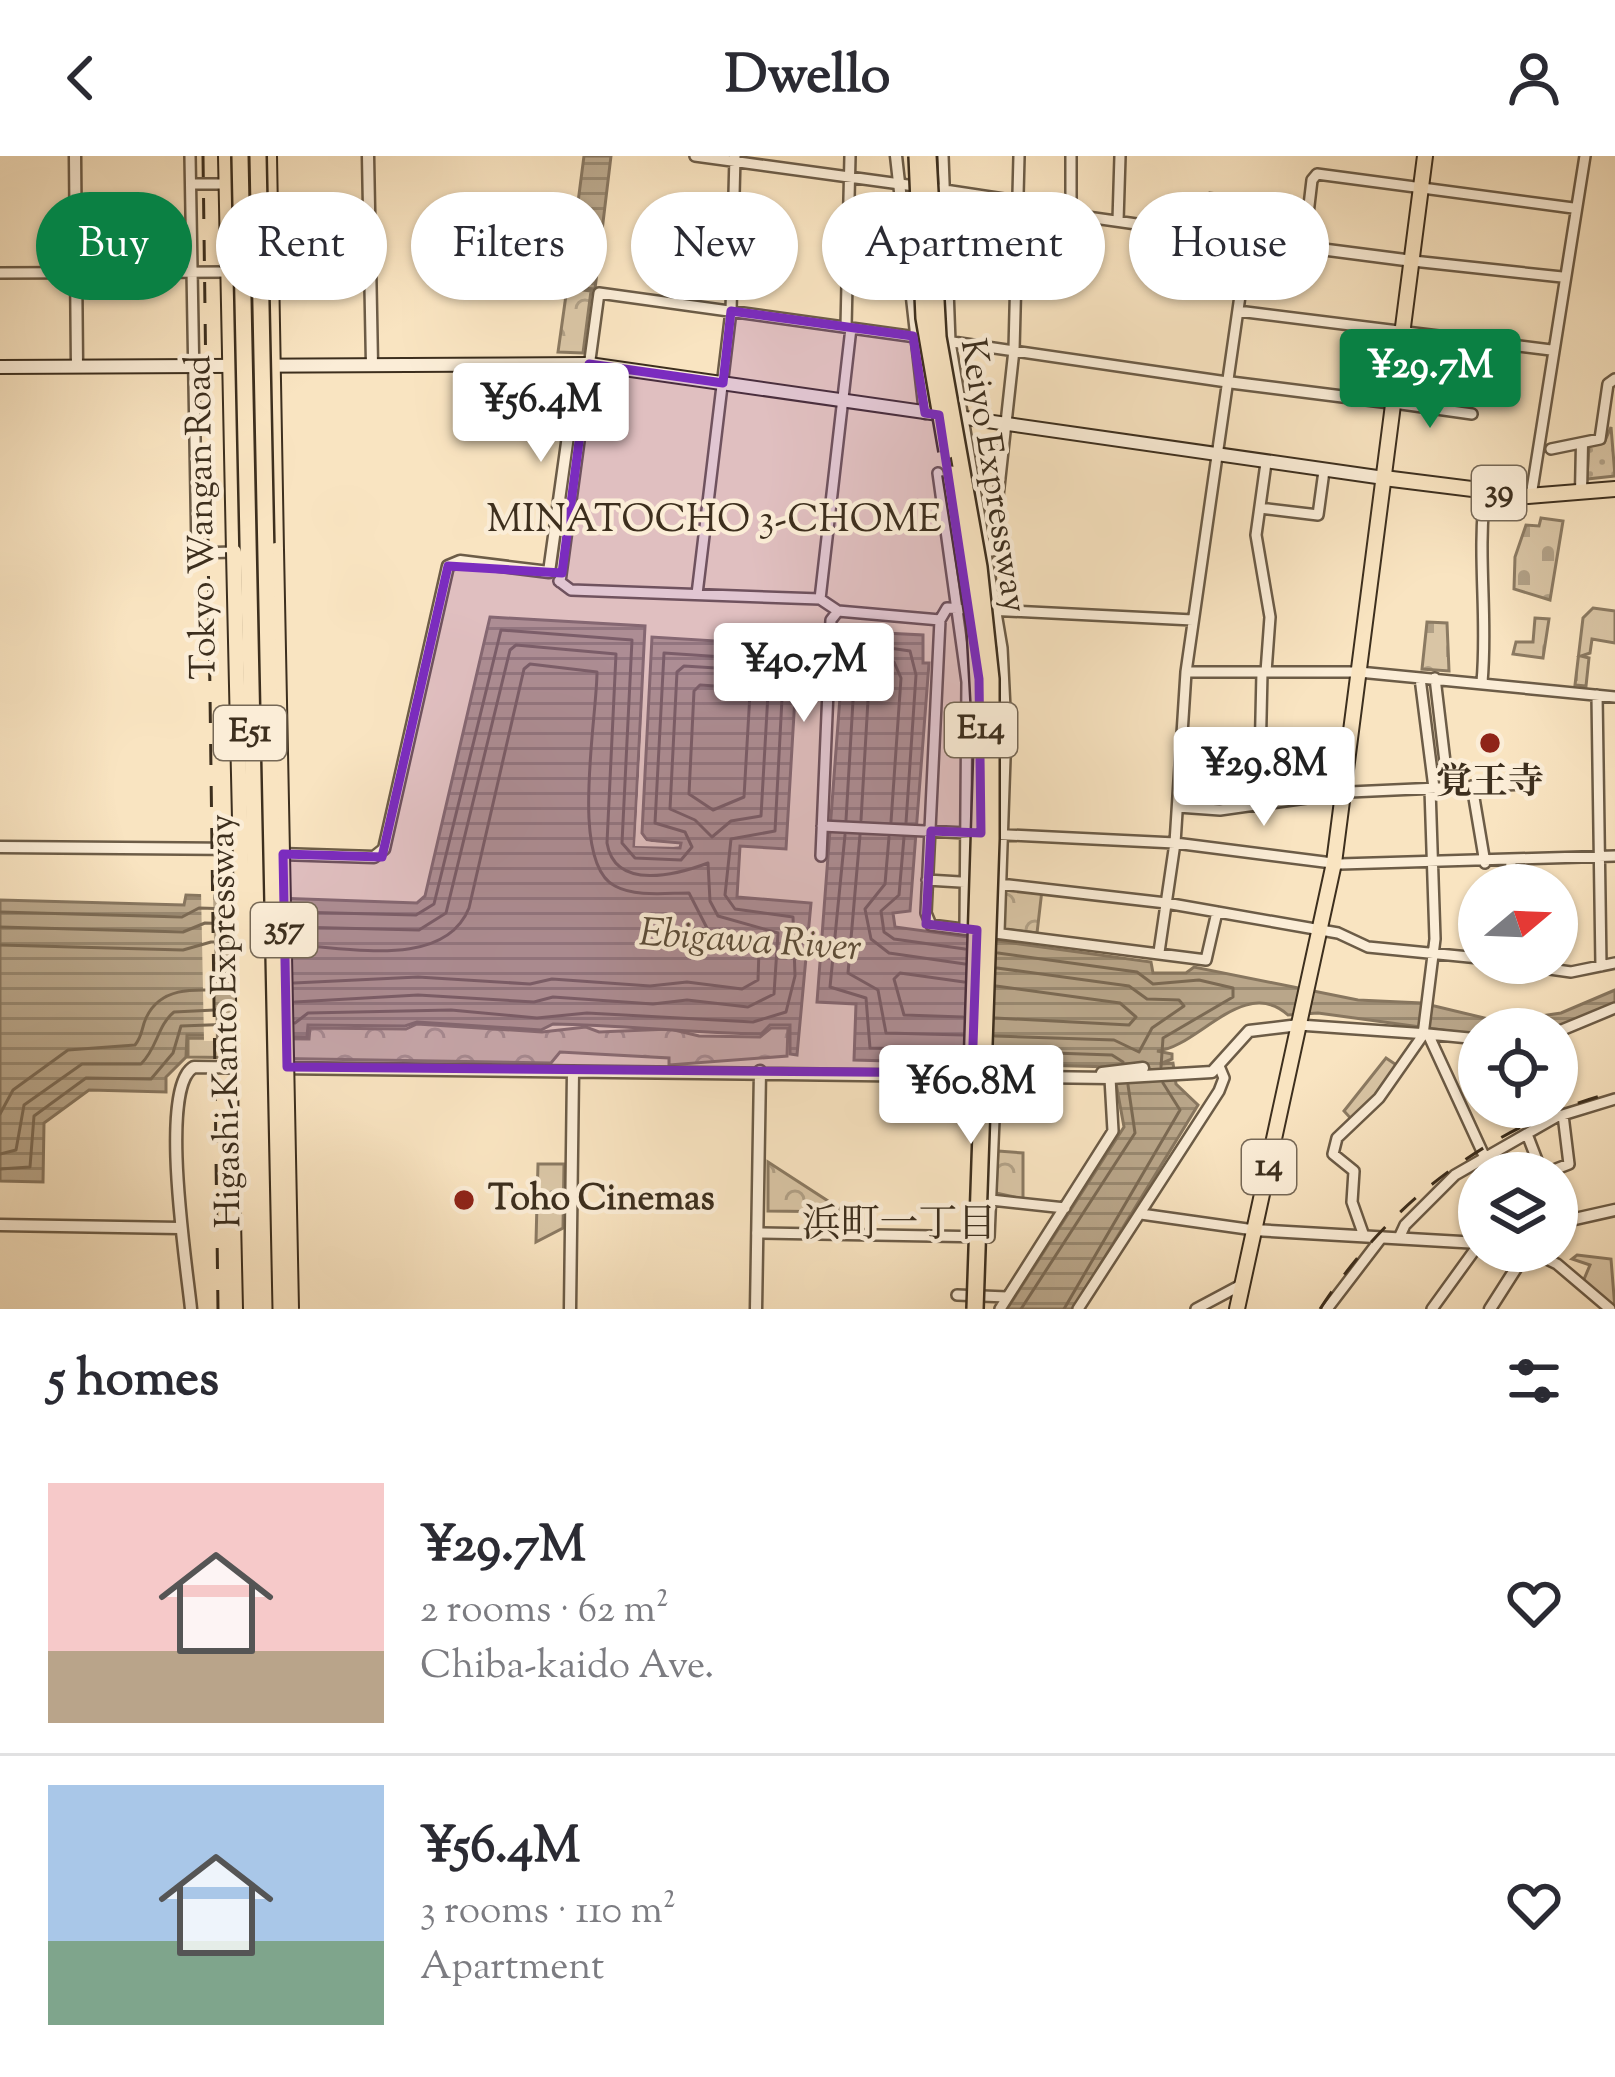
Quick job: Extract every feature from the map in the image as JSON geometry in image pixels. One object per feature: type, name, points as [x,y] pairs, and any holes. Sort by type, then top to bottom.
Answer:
[{"type":"highway","name":"Higashi-Kanto Expressway","points":[[240,156],[263,1309]]},
{"type":"highway","name":"Higashi-Kanto Expressway","points":[[258,156],[281,1309]]},
{"type":"highway","name":"Keiyo Expressway","points":[[917,156],[929,365],[967,568],[979,679],[981,821],[961,1302]]},
{"type":"highway","name":"Keiyo Expressway","points":[[928,156],[938,337],[979,568],[991,680],[992,839],[974,1309]]},
{"type":"main road","name":"Tokyo Wangan Road","points":[[226,156],[227,192]]},
{"type":"main road","name":"Tokyo Wangan Road","points":[[269,156],[292,1309]]},
{"type":"main road","name":"14","points":[[1237,1309],[1303,1021],[1347,793],[1425,156]]},
{"type":"main road","name":"Tokyo Wangan Road","points":[[229,300],[250,1309]]},
{"type":"main road","points":[[0,367],[584,364],[1384,478]]},
{"type":"main road","name":"39","points":[[1384,478],[1531,496],[1615,489]]},
{"type":"street","points":[[75,156],[75,192]]},
{"type":"street","points":[[190,156],[197,553],[234,553]]},
{"type":"street","points":[[368,156],[372,364]]},
{"type":"street","points":[[695,156],[957,192]]},
{"type":"street","points":[[820,599],[849,327],[850,156]]},
{"type":"street","points":[[896,156],[925,413]]},
{"type":"street","points":[[943,156],[950,342],[998,611],[1006,729],[999,932]]},
{"type":"street","points":[[1018,192],[1019,156]]},
{"type":"street","points":[[1071,156],[1071,192]]},
{"type":"street","points":[[1118,221],[1120,156]]},
{"type":"street","points":[[1339,174],[1341,156]]},
{"type":"street","points":[[1531,496],[1573,208],[1585,156]]},
{"type":"street","points":[[698,594],[731,311],[735,159]]},
{"type":"street","points":[[1311,192],[1313,176],[1339,174],[1573,208]]},
{"type":"street","points":[[191,184],[227,184]]},
{"type":"street","points":[[1105,219],[1129,223]]},
{"type":"street","points":[[1329,251],[1562,278]]},
{"type":"street","points":[[193,272],[216,272]]},
{"type":"street","points":[[0,273],[36,273]]},
{"type":"street","points":[[549,572],[599,293],[1472,414]]},
{"type":"street","points":[[76,300],[76,366]]},
{"type":"street","points":[[991,562],[1015,300]]},
{"type":"street","points":[[1159,952],[1175,843],[1192,620],[1238,300]]},
{"type":"street","points":[[1238,311],[1551,350]]},
{"type":"street","points":[[560,582],[584,364]]},
{"type":"street","points":[[1551,448],[1600,439],[1608,384],[1615,379]]},
{"type":"street","points":[[1581,492],[1582,444]]},
{"type":"street","points":[[1259,807],[1270,617],[1256,535],[1266,463]]},
{"type":"street","points":[[1260,508],[1318,515],[1324,471]]},
{"type":"street","points":[[938,473],[961,609],[969,833],[965,928]]},
{"type":"street","points":[[1482,682],[1486,623],[1479,563],[1485,492]]},
{"type":"street","points":[[0,847],[378,855],[448,566],[460,561],[549,572],[571,590],[820,599],[829,600],[838,611],[940,620]]},
{"type":"street","points":[[1192,620],[947,608],[940,620],[925,831],[927,880],[931,925],[1206,960],[1217,912]]},
{"type":"street","points":[[820,856],[831,620],[838,611]]},
{"type":"street","points":[[1186,672],[1359,672],[1615,697]]},
{"type":"street","points":[[1420,678],[1432,789],[1434,953],[1425,1032],[1436,1060],[1468,1111],[1483,1152]]},
{"type":"street","points":[[1435,678],[1448,787]]},
{"type":"street","points":[[1597,695],[1601,966]]},
{"type":"street","points":[[1178,807],[1259,807],[1347,793],[1526,784]]},
{"type":"street","points":[[1472,786],[1485,863]]},
{"type":"street","points":[[825,826],[1175,843],[1334,863],[1432,865],[1615,856]]},
{"type":"street","points":[[927,880],[1166,903],[1319,929],[1368,947],[1458,956]]},
{"type":"street","points":[[1578,971],[1615,963]]},
{"type":"street","points":[[1578,1023],[1615,1008]]},
{"type":"street","points":[[191,1309],[179,1228],[180,1083],[194,1066],[1086,1076],[1174,1069],[1204,1074],[1219,1066],[1255,1028],[1303,1021],[1458,1036]]},
{"type":"street","points":[[1364,1236],[1352,1202],[1354,1171],[1333,1154],[1337,1138],[1379,1098],[1425,1032]]},
{"type":"street","points":[[1078,1309],[1219,1090],[1224,1078],[1219,1066]]},
{"type":"street","points":[[756,1309],[760,1071]]},
{"type":"street","points":[[570,1309],[573,1072]]},
{"type":"street","points":[[757,1233],[989,1237],[996,1073]]},
{"type":"street","points":[[1000,1309],[1113,1131],[1112,1076]]},
{"type":"street","points":[[1578,1110],[1615,1099]]},
{"type":"street","points":[[1495,1152],[1540,1128]]},
{"type":"street","points":[[1527,1135],[1535,1152]]},
{"type":"street","points":[[1400,1238],[1405,1225],[1458,1173]]},
{"type":"street","points":[[991,1200],[1065,1208]]},
{"type":"street","points":[[1578,1218],[1615,1210]]},
{"type":"street","points":[[1141,1214],[1254,1230],[1458,1242]]},
{"type":"street","points":[[0,1225],[179,1228]]},
{"type":"street","points":[[1327,1309],[1382,1237]]},
{"type":"street","points":[[1432,1309],[1458,1272]]},
{"type":"street","points":[[1490,1309],[1514,1272]]},
{"type":"street","points":[[1566,1272],[1610,1309]]},
{"type":"street","points":[[1196,1309],[1241,1286]]},
{"type":"street","points":[[961,1302],[1007,1297]]},
{"type":"highlighted area","points":[[731,311],[913,336],[925,413],[939,415],[948,458],[979,679],[981,833],[931,831],[926,924],[977,930],[972,1073],[287,1067],[283,854],[382,857],[448,566],[562,573],[589,364],[723,383]]},
{"type":"green space","points":[[565,300],[590,300],[583,353],[558,352]]},
{"type":"green space","points":[[1611,427],[1615,476],[1587,479],[1589,446],[1604,443]]},
{"type":"green space","points":[[1541,518],[1563,521],[1550,600],[1514,589],[1515,557],[1526,525],[1539,526]]},
{"type":"green space","points":[[1593,608],[1615,611],[1615,643],[1592,639],[1590,653],[1581,656],[1589,658],[1586,686],[1575,685],[1583,618]]},
{"type":"green space","points":[[1535,618],[1549,619],[1543,658],[1513,654],[1516,642],[1533,642]]},
{"type":"green space","points":[[1427,622],[1447,623],[1449,671],[1422,669]]},
{"type":"green space","points":[[1003,888],[1042,890],[1037,933],[1002,929]]},
{"type":"green space","points":[[417,1024],[542,1032],[586,1027],[599,1032],[670,1029],[699,1036],[760,1037],[771,1028],[788,1028],[787,1056],[669,1065],[669,1058],[560,1052],[551,1063],[188,1057],[188,1038],[309,1039],[310,1028],[406,1029]]},
{"type":"green space","points":[[1386,1058],[1398,1066],[1354,1122],[1344,1111]]},
{"type":"green space","points":[[998,1151],[1023,1153],[1023,1199],[996,1193]]},
{"type":"green space","points":[[768,1162],[845,1212],[768,1211]]},
{"type":"green space","points":[[538,1164],[564,1164],[563,1228],[536,1242]]},
{"type":"green space","points":[[1578,1255],[1611,1259],[1615,1309],[1582,1284],[1590,1265],[1578,1261]]},
{"type":"water","points":[[584,156],[611,156],[607,192],[579,192]]},
{"type":"water","name":"Ebigawa River","points":[[490,617],[645,626],[634,846],[680,848],[681,843],[647,840],[642,833],[652,637],[798,646],[786,849],[740,846],[737,897],[811,903],[797,1055],[790,1054],[790,1025],[770,1025],[761,1034],[553,1024],[541,1030],[417,1022],[405,1026],[308,1025],[307,1037],[187,1035],[186,1057],[166,1077],[166,1092],[89,1090],[44,1123],[43,1182],[0,1181],[0,900],[184,905],[186,895],[417,903],[425,896]]},
{"type":"water","points":[[845,631],[923,635],[923,663],[929,663],[910,911],[893,913],[895,927],[1151,962],[1153,973],[1186,973],[1194,967],[1358,1000],[1422,1003],[1458,1012],[1458,1032],[1318,1013],[1288,1015],[1255,1003],[1157,1051],[1172,1054],[1172,1059],[1160,1064],[1173,1063],[1176,1084],[1198,1105],[1073,1309],[1007,1309],[1124,1127],[1113,1067],[854,1060],[856,1004],[817,1002]]},
{"type":"water","points":[[1615,990],[1615,1005],[1578,1020],[1578,1008],[1573,1008]]},
{"type":"pier","points":[[647,638],[640,834],[646,841],[679,847],[635,846]]},
{"type":"pier","points":[[201,890],[213,890],[216,1041],[204,1041]]},
{"type":"railway","points":[[203,156],[218,1309]]},
{"type":"railway","points":[[1320,1309],[1378,1235],[1447,1173],[1526,1125],[1615,1092]]},
{"type":"place","name":"覚王寺","points":[[1490,743]]},
{"type":"place","name":"Toho Cinemas","points":[[464,1200]]},
{"type":"district","name":"MINATOCHO 3-CHOME","points":[[714,522]]},
{"type":"district","name":"浜町一丁目","points":[[899,1227]]}]
